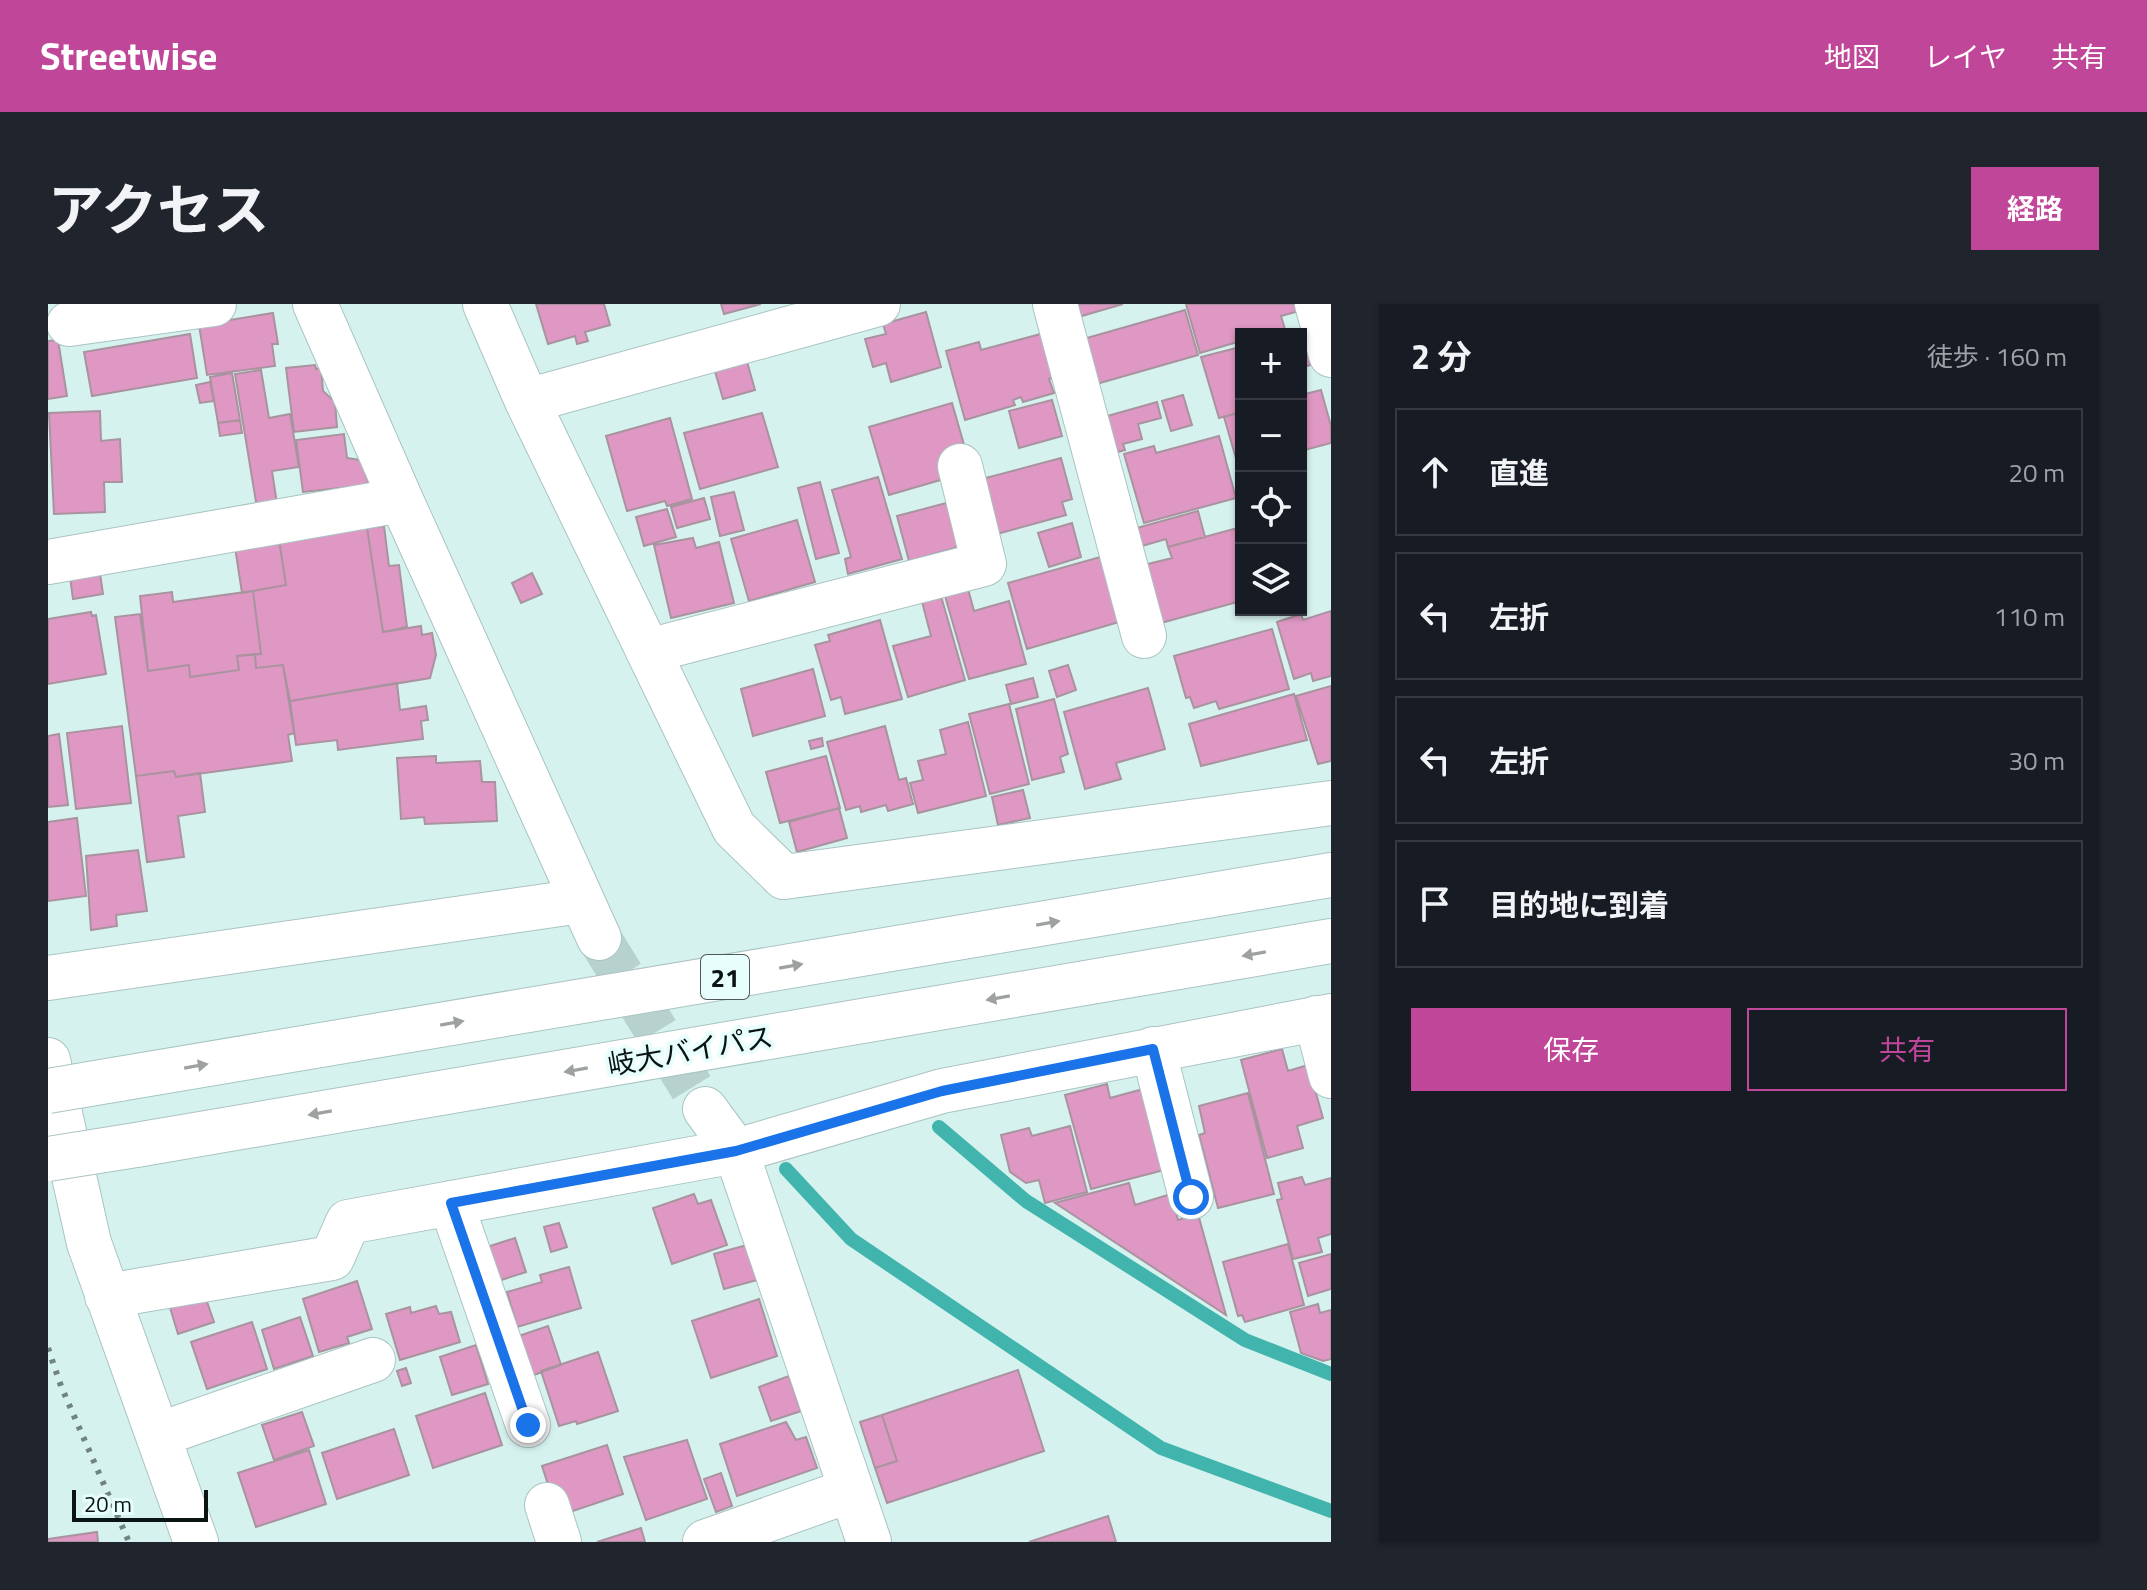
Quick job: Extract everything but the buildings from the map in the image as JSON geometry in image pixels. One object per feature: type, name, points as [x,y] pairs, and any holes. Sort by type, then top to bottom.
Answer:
[{"type":"main road","points":[[69,324],[214,304]]},
{"type":"main road","points":[[48,978],[590,919],[315,304]]},
{"type":"main road","points":[[485,304],[527,401],[734,828],[784,877],[1331,803]]},
{"type":"main road","points":[[527,401],[878,304]]},
{"type":"main road","points":[[1055,304],[1144,636]]},
{"type":"main road","points":[[1317,304],[1331,355]]},
{"type":"main road","points":[[648,651],[984,564],[960,466]]},
{"type":"main road","points":[[48,562],[401,500]]},
{"type":"main road","name":"21","points":[[48,1091],[1331,875]]},
{"type":"main road","name":"岐大バイパス","points":[[48,1159],[1331,941]]},
{"type":"main road","points":[[107,1296],[332,1258],[348,1222],[736,1151],[942,1091],[1324,1017],[1331,1076]]},
{"type":"main road","points":[[1153,1049],[1191,1197]]},
{"type":"main road","points":[[48,1060],[89,1243],[196,1542]]},
{"type":"main road","points":[[705,1109],[736,1151],[869,1542]]},
{"type":"main road","points":[[451,1203],[528,1425]]},
{"type":"main road","points":[[158,1435],[373,1360]]},
{"type":"main road","points":[[705,1542],[851,1490]]},
{"type":"waterway","points":[[939,1127],[1026,1201],[1245,1340],[1331,1374]]},
{"type":"waterway","points":[[786,1169],[851,1239],[1161,1448],[1331,1511]]},
{"type":"tunnel","points":[[599,938],[705,1109]]},
{"type":"railway","points":[[48,1348],[61,1386],[129,1542]]},
{"type":"route","points":[[528,1425],[451,1203],[736,1151],[942,1091],[1153,1049],[1191,1197]]}]
